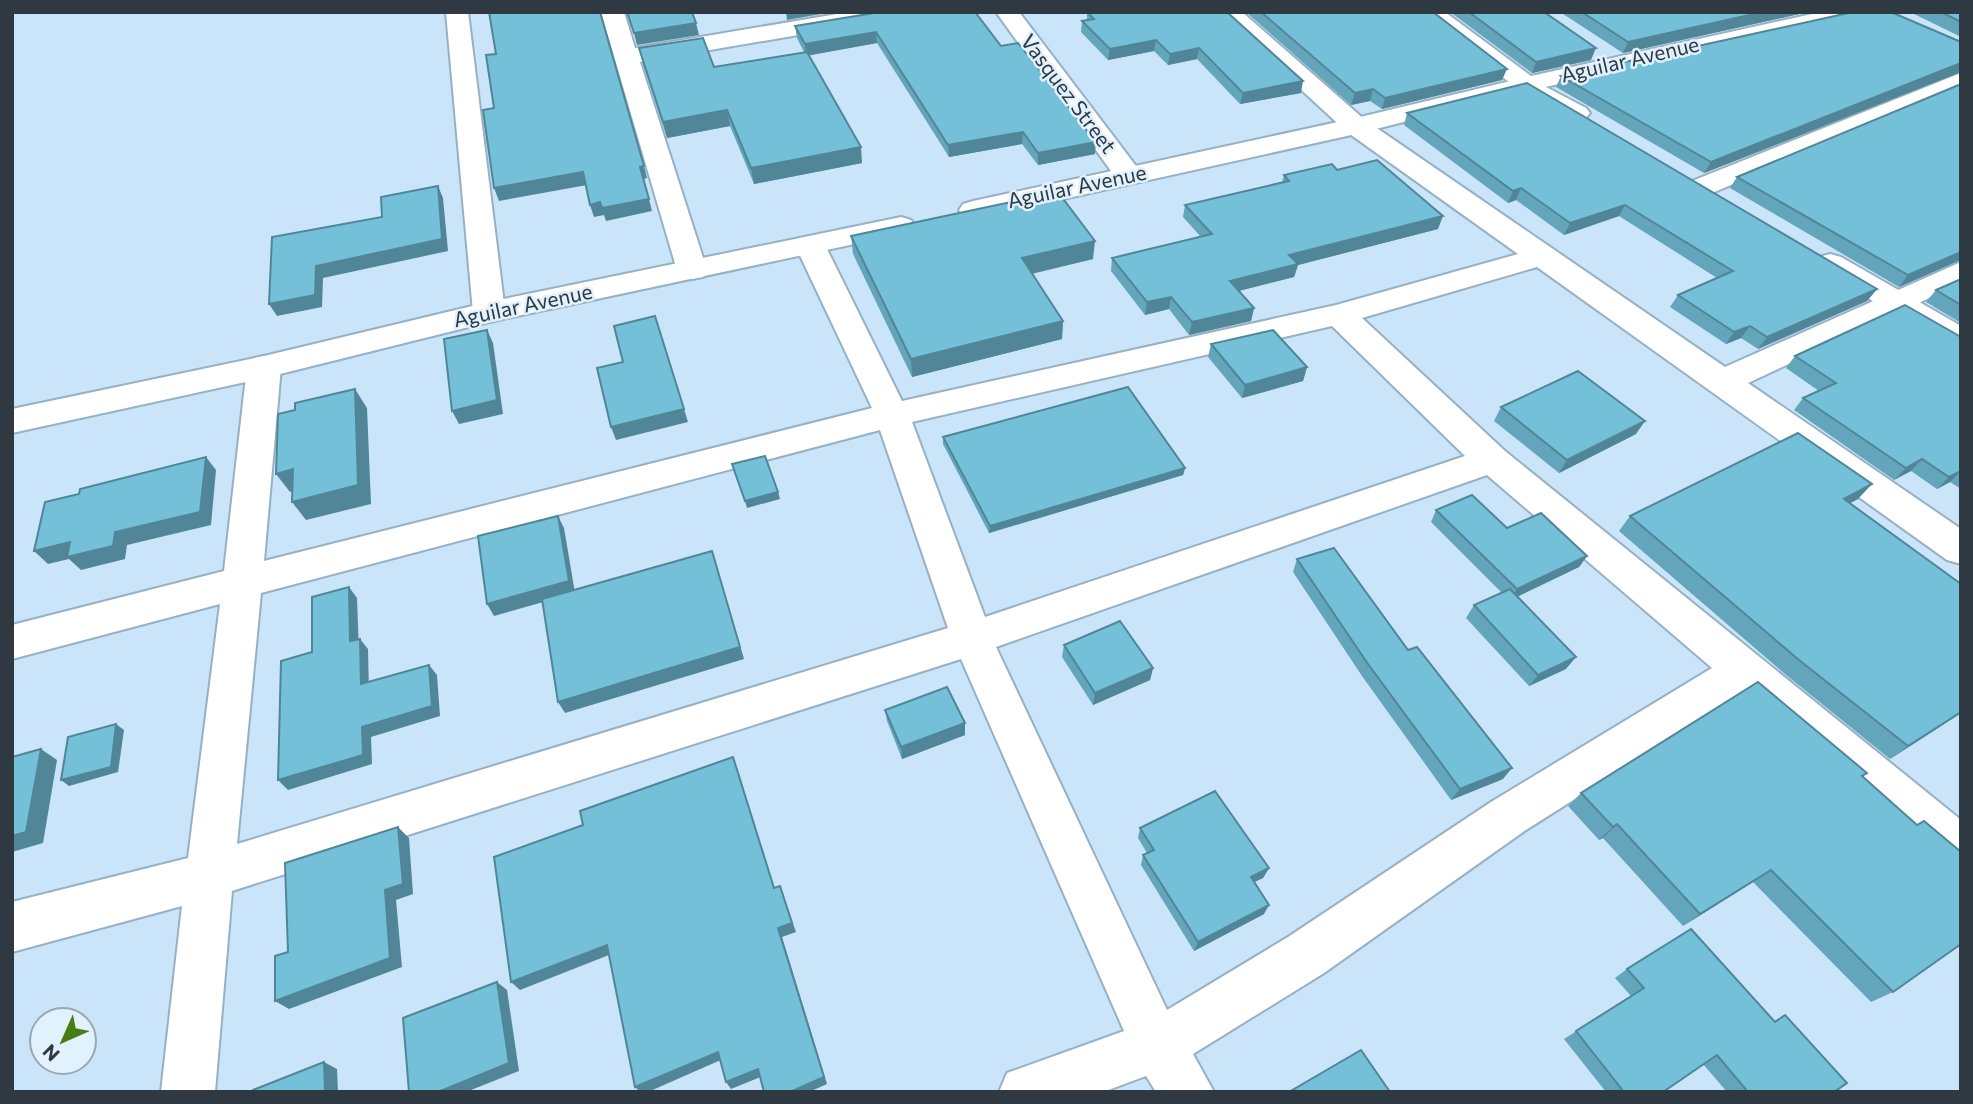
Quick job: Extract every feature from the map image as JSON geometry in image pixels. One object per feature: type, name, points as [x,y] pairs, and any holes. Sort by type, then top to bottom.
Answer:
[{"type":"street","points":[[457,12],[489,312]]},
{"type":"street","points":[[612,12],[692,270]]},
{"type":"street","points":[[625,57],[844,16],[892,12]]},
{"type":"street","name":"Vasquez Street","points":[[1007,12],[1129,176]]},
{"type":"street","points":[[1228,12],[1356,126],[1961,549]]},
{"type":"street","points":[[1430,12],[1527,83],[1597,125]]},
{"type":"street","name":"Aguilar Avenue","points":[[12,421],[264,366],[489,312],[1356,126],[1615,62],[1854,12]]},
{"type":"street","points":[[1594,48],[1615,62]]},
{"type":"street","points":[[1736,207],[1690,180],[1961,80]]},
{"type":"street","points":[[810,245],[892,415],[972,638],[1157,1046],[1187,1092]]},
{"type":"street","points":[[1805,248],[1961,340]]},
{"type":"street","points":[[12,642],[892,415],[1339,314],[1540,257]]},
{"type":"street","points":[[1721,382],[1897,303],[1961,271]]},
{"type":"street","points":[[1339,314],[1492,460],[1961,850]]},
{"type":"street","points":[[188,1092],[208,876],[244,584],[264,366]]},
{"type":"street","points":[[12,927],[208,876],[972,638],[1492,460]]},
{"type":"street","points":[[1026,1092],[1157,1046],[1306,955],[1507,817],[1744,670]]},
{"type":"building","points":[[489,12],[600,12],[644,166],[640,167],[649,199],[602,208],[600,202],[590,205],[583,172],[494,188],[483,110],[494,108],[486,55],[496,54]]},
{"type":"building","points":[[627,12],[692,12],[696,23],[634,33]]},
{"type":"building","points":[[880,12],[975,12],[1001,46],[1018,43],[1096,142],[1038,153],[1023,132],[948,145],[876,32],[805,44],[795,26]]},
{"type":"building","points":[[1087,12],[1227,12],[1303,81],[1243,93],[1199,48],[1170,54],[1156,40],[1110,49],[1082,21],[1094,19]]},
{"type":"building","points":[[1261,12],[1433,12],[1507,69],[1385,98],[1373,89],[1355,93]]},
{"type":"building","points":[[1469,12],[1544,12],[1596,48],[1536,62]]},
{"type":"building","points":[[1582,12],[1763,12],[1628,42]]},
{"type":"building","points":[[1853,12],[1891,12],[1961,42],[1961,63],[1711,162],[1561,76]]},
{"type":"building","points":[[1941,12],[1961,12],[1961,22]]},
{"type":"building","points":[[703,38],[714,67],[807,52],[861,147],[751,168],[727,110],[663,122],[639,48]]},
{"type":"building","points":[[1527,83],[1877,289],[1767,337],[1750,326],[1734,332],[1678,295],[1733,271],[1625,205],[1570,223],[1521,188],[1513,191],[1407,113]]},
{"type":"building","points":[[1961,84],[1961,252],[1908,275],[1737,177]]},
{"type":"building","points":[[1377,160],[1443,216],[1289,255],[1298,264],[1230,281],[1254,308],[1192,322],[1171,297],[1147,302],[1112,258],[1212,234],[1185,205],[1289,181],[1284,175],[1332,164],[1337,170]]},
{"type":"building","points":[[438,186],[442,239],[316,266],[315,295],[269,304],[272,237],[382,217],[381,197]]},
{"type":"building","points":[[1058,192],[1095,241],[1022,258],[1063,321],[911,359],[851,236]]},
{"type":"building","points":[[1961,279],[1961,305],[1936,290]]},
{"type":"building","points":[[1905,305],[1961,337],[1961,471],[1949,477],[1922,459],[1906,468],[1803,398],[1836,383],[1795,356]]},
{"type":"building","points":[[655,316],[684,409],[611,427],[597,368],[623,362],[614,326]]},
{"type":"building","points":[[487,330],[497,400],[452,411],[444,339]]},
{"type":"building","points":[[1273,330],[1307,367],[1245,385],[1211,344]]},
{"type":"building","points":[[1578,371],[1645,421],[1567,460],[1501,407]]},
{"type":"building","points":[[1128,387],[1185,468],[990,526],[943,437]]},
{"type":"building","points":[[355,389],[358,485],[292,502],[293,469],[276,474],[278,414],[295,410],[295,403]]},
{"type":"building","points":[[1798,433],[1872,484],[1844,499],[1961,584],[1961,712],[1908,746],[1799,660],[1630,516]]},
{"type":"building","points":[[765,456],[778,492],[745,501],[732,464]]},
{"type":"building","points":[[206,457],[200,512],[115,532],[113,546],[67,557],[70,542],[34,551],[45,502],[79,494],[80,489]]},
{"type":"building","points":[[1472,495],[1507,528],[1541,513],[1587,556],[1517,589],[1436,510]]},
{"type":"building","points":[[558,516],[569,581],[487,604],[478,536]]},
{"type":"building","points":[[1334,548],[1408,650],[1417,647],[1512,768],[1460,789],[1368,664],[1297,559]]},
{"type":"building","points":[[712,551],[740,647],[558,702],[542,599]]},
{"type":"building","points":[[349,587],[350,641],[360,639],[361,684],[429,665],[432,706],[362,727],[363,755],[278,780],[281,661],[312,652],[312,597]]},
{"type":"building","points":[[1510,589],[1576,657],[1538,675],[1474,605]]},
{"type":"building","points":[[1120,621],[1153,668],[1095,693],[1064,645]]},
{"type":"building","points":[[1758,682],[1867,773],[1862,776],[1917,825],[1924,821],[1961,852],[1961,944],[1893,992],[1771,870],[1700,914],[1617,824],[1613,827],[1581,793]]},
{"type":"building","points":[[947,687],[965,723],[901,747],[885,710]]},
{"type":"building","points":[[116,724],[111,767],[61,780],[68,737]]},
{"type":"building","points":[[41,749],[26,832],[12,836],[12,757]]},
{"type":"building","points":[[733,757],[774,888],[780,886],[792,923],[778,928],[824,1077],[790,1092],[764,1092],[758,1069],[726,1082],[718,1052],[635,1087],[607,945],[511,982],[494,857],[583,825],[580,811]]},
{"type":"building","points":[[1215,791],[1269,868],[1251,877],[1269,905],[1198,942],[1143,855],[1154,850],[1140,828]]},
{"type":"building","points":[[398,827],[403,884],[385,890],[390,958],[275,1001],[275,956],[288,952],[285,863]]},
{"type":"building","points":[[1691,929],[1775,1022],[1785,1015],[1847,1083],[1834,1092],[1748,1092],[1717,1055],[1663,1092],[1624,1092],[1576,1031],[1644,988],[1627,969]]},
{"type":"building","points":[[497,982],[509,1063],[438,1092],[409,1092],[403,1018]]},
{"type":"building","points":[[1361,1050],[1390,1092],[1289,1092]]},
{"type":"building","points":[[324,1062],[325,1092],[253,1092],[253,1090]]}]
